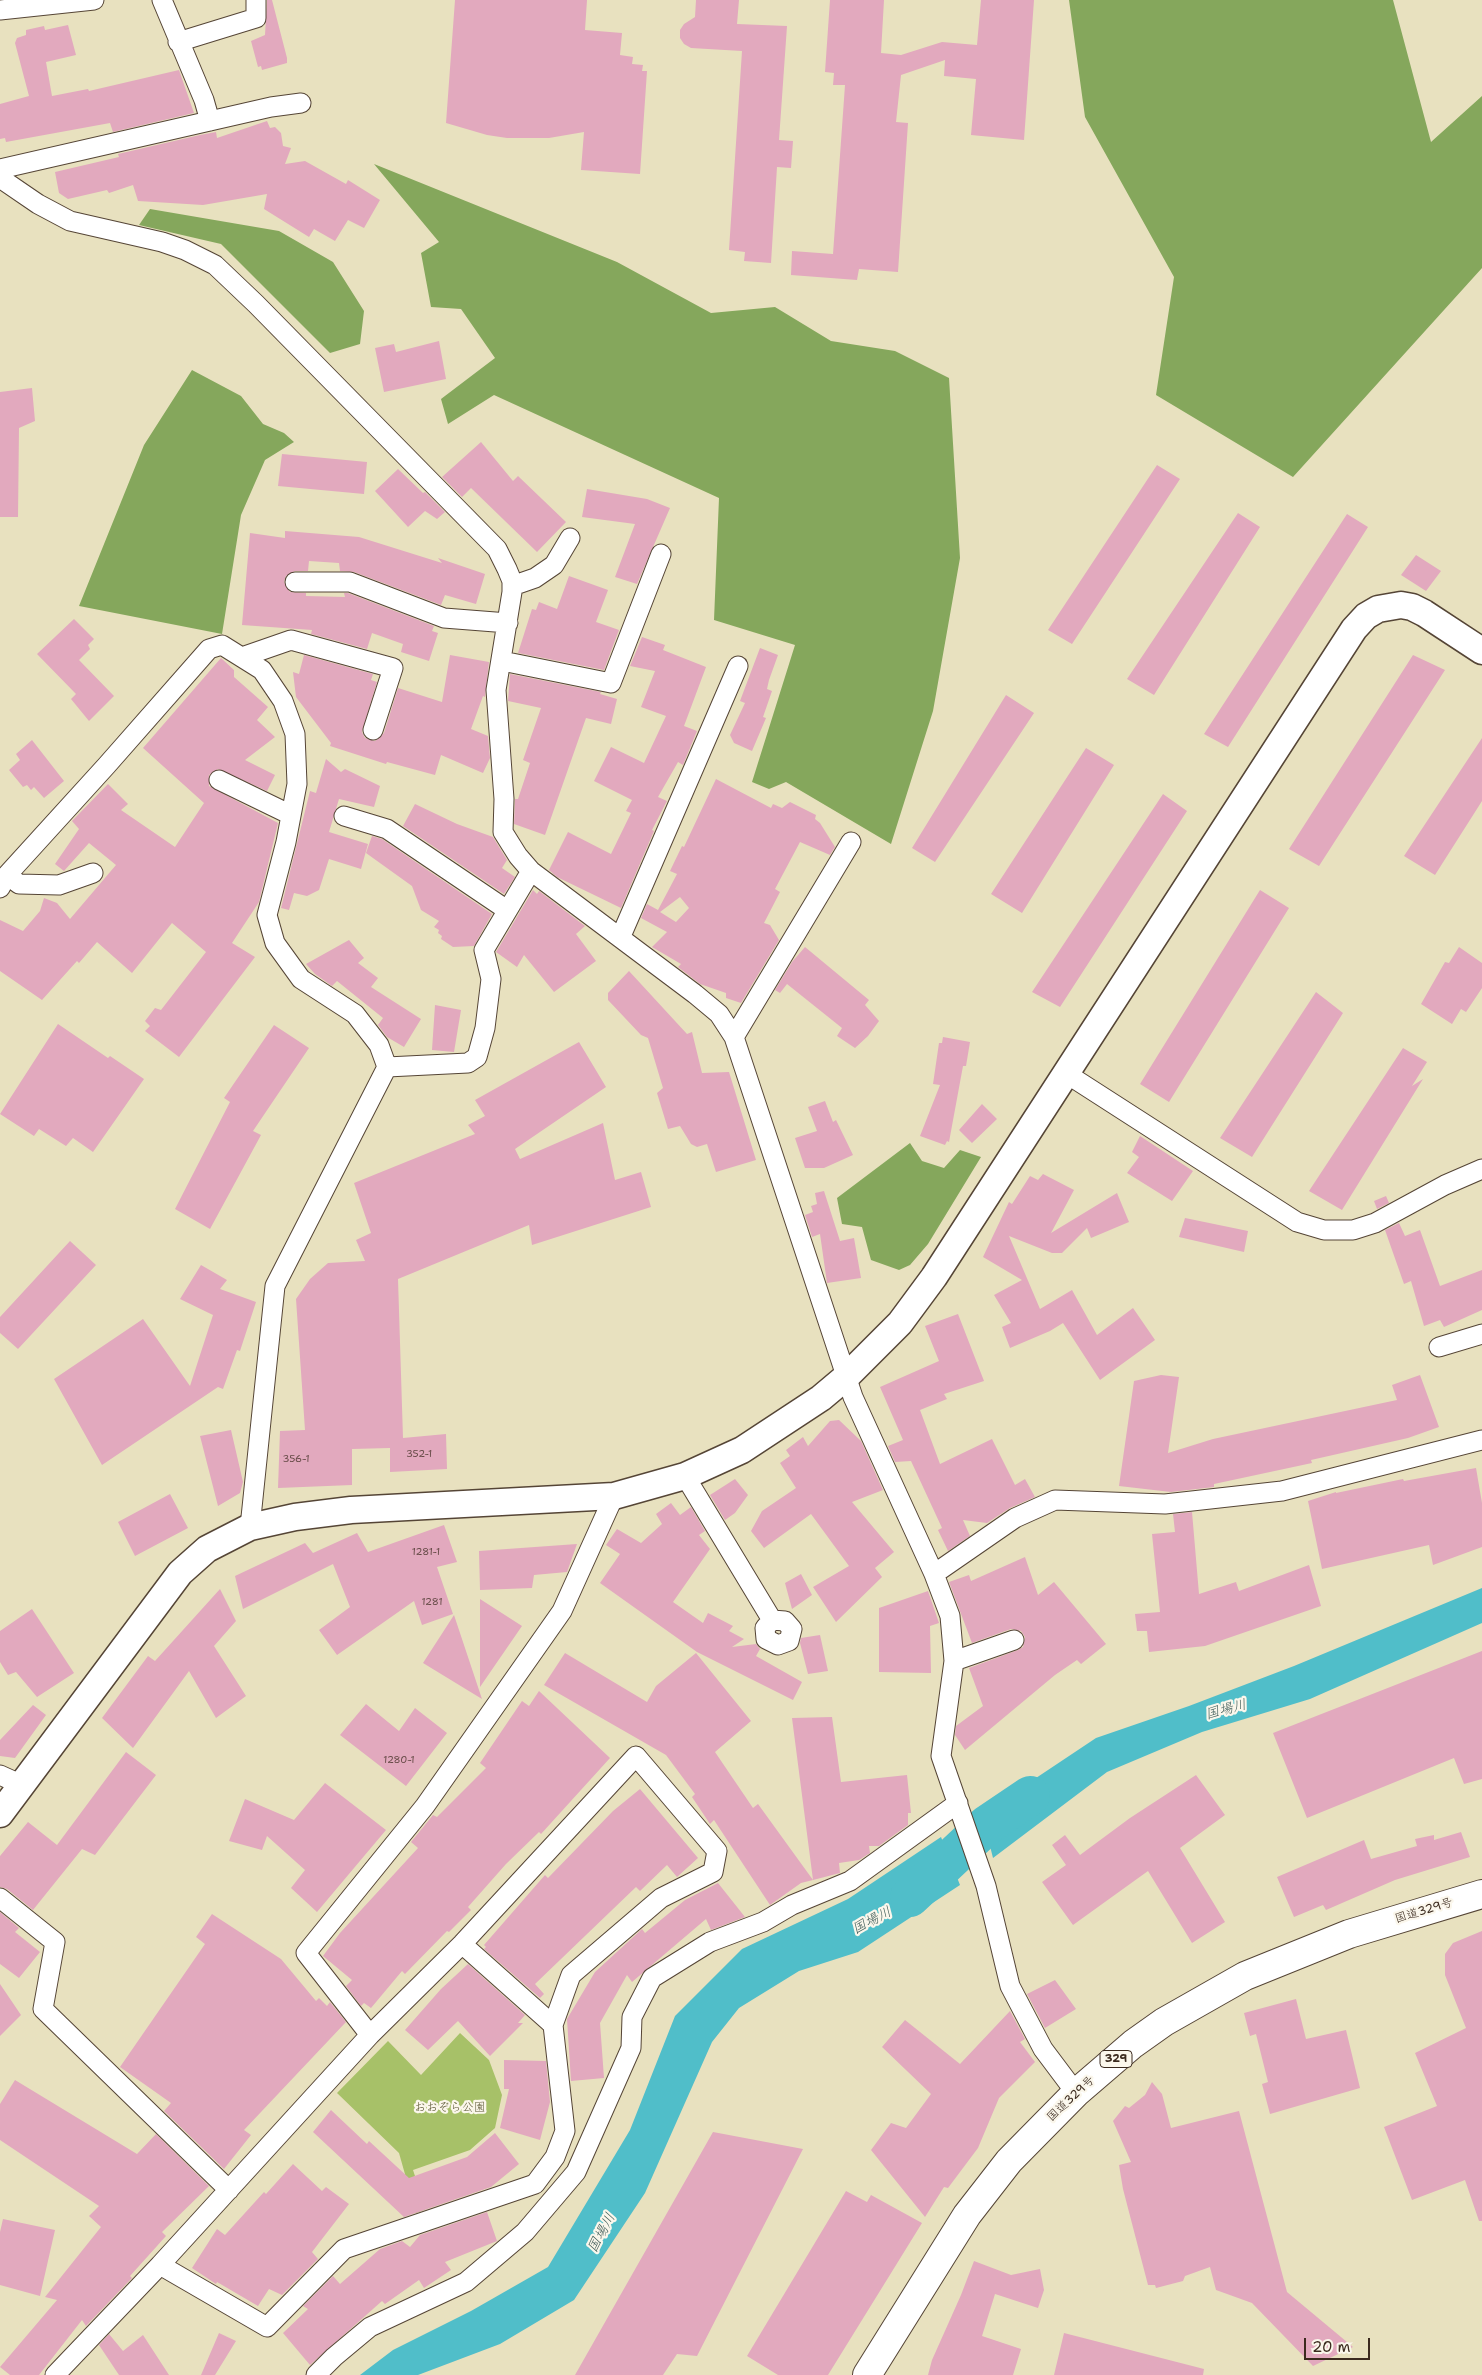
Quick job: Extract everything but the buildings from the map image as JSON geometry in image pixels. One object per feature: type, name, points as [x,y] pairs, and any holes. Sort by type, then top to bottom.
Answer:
[{"type":"highway","name":"国道329号","points":[[867,2375],[967,2214],[1009,2161],[1076,2093],[1133,2044],[1164,2022],[1245,1976],[1349,1934],[1482,1894]]},
{"type":"street","points":[[0,10],[94,0]]},
{"type":"street","points":[[162,0],[178,42],[204,100],[210,121]]},
{"type":"street","points":[[178,42],[256,18],[256,0]]},
{"type":"street","points":[[0,170],[271,107],[301,103]]},
{"type":"street","points":[[0,178],[38,204],[70,220],[162,242],[185,250],[214,265],[256,304],[497,549],[507,569],[512,586],[508,623],[496,690],[504,799],[503,832],[518,856],[531,871],[620,936],[719,1014],[734,1037],[846,1377],[934,1574],[950,1616],[954,1661],[941,1756],[986,1886],[1010,1986],[1043,2049],[1076,2093]]},
{"type":"street","points":[[512,586],[534,578],[554,565],[570,538]]},
{"type":"street","points":[[502,661],[611,683],[661,554]]},
{"type":"street","points":[[295,582],[350,582],[444,618],[508,623]]},
{"type":"street","points":[[0,1814],[11,1780],[180,1573],[207,1549],[250,1527],[294,1516],[351,1510],[614,1496],[685,1476],[742,1450],[802,1412],[846,1377],[900,1323],[928,1285],[1067,1074],[1349,637],[1366,616],[1388,606],[1401,605],[1412,607],[1482,651]]},
{"type":"street","points":[[242,657],[291,640],[392,668],[373,730]]},
{"type":"street","points":[[3,881],[209,649],[222,645],[262,670],[283,702],[294,734],[297,784],[267,916],[275,943],[302,979],[355,1014],[379,1045],[387,1067],[275,1286],[250,1527]]},
{"type":"street","points":[[620,936],[738,666]]},
{"type":"street","points":[[219,780],[291,815]]},
{"type":"street","points":[[344,816],[387,829],[506,910]]},
{"type":"street","points":[[734,1037],[851,842]]},
{"type":"street","points":[[387,1067],[468,1063],[477,1057],[485,1028],[491,979],[484,950],[506,910],[531,871]]},
{"type":"street","points":[[3,881],[19,884],[59,884],[93,873]]},
{"type":"street","points":[[1067,1074],[1297,1222],[1324,1230],[1353,1230],[1375,1223],[1445,1185],[1482,1169]]},
{"type":"street","points":[[1440,1347],[1482,1334]]},
{"type":"street","points":[[934,1574],[1015,1518],[1055,1500],[1164,1504],[1282,1491],[1482,1440]]},
{"type":"street","points":[[685,1476],[772,1620]]},
{"type":"street","points":[[370,2035],[306,1953],[425,1806],[562,1611],[614,1496]]},
{"type":"street","points":[[954,1661],[1014,1640]]},
{"type":"street","points":[[55,2375],[160,2265],[370,2035],[462,1944],[636,1756],[717,1851],[714,1872],[661,1898],[572,1975],[553,2026],[565,2131],[555,2157],[535,2184],[344,2248],[267,2326],[160,2265]]},
{"type":"street","points":[[316,2375],[370,2327],[466,2282],[525,2232],[576,2172],[631,2048],[632,2017],[652,1978],[710,1942],[763,1922],[792,1904],[850,1881],[958,1803]]},
{"type":"street","points":[[0,1898],[55,1942],[42,2009],[229,2190]]},
{"type":"street","points":[[462,1944],[553,2026]]},
{"type":"green space","points":[[1069,0],[1393,0],[1431,142],[1482,96],[1482,268],[1293,477],[1156,395],[1174,277],[1085,117]]},
{"type":"green space","points":[[374,164],[617,262],[711,313],[775,307],[831,341],[895,351],[949,378],[960,558],[933,711],[891,844],[786,782],[769,789],[752,782],[795,645],[714,620],[719,498],[494,395],[448,424],[441,399],[495,358],[461,309],[431,307],[421,253],[439,242]]},
{"type":"green space","points":[[150,209],[279,231],[333,262],[364,311],[360,344],[330,353],[221,244],[139,225]]},
{"type":"green space","points":[[192,370],[241,396],[263,424],[284,433],[294,442],[265,460],[241,515],[222,634],[79,606],[144,445]]},
{"type":"green space","points":[[910,1143],[922,1161],[944,1168],[960,1150],[981,1157],[928,1244],[910,1265],[899,1270],[871,1260],[862,1227],[842,1224],[837,1198]]},
{"type":"green space","name":"おおぞら公園","points":[[460,2033],[489,2060],[502,2095],[495,2128],[470,2150],[413,2170],[426,2209],[416,2213],[399,2153],[337,2093],[388,2041],[421,2075]]},
{"type":"water","points":[[1482,1588],[1482,1623],[1310,1699],[1202,1732],[1107,1772],[993,1858],[982,1814],[1096,1738],[1189,1706],[1294,1666]]},
{"type":"water","points":[[941,1837],[960,1885],[858,1952],[799,1971],[739,2008],[712,2042],[645,2193],[574,2300],[500,2344],[418,2375],[360,2375],[393,2350],[471,2311],[548,2267],[630,2130],[675,2016],[742,1949],[848,1899]]},
{"type":"waterway","name":"国場川","points":[[910,1897],[987,1825],[1030,1796]]}]
